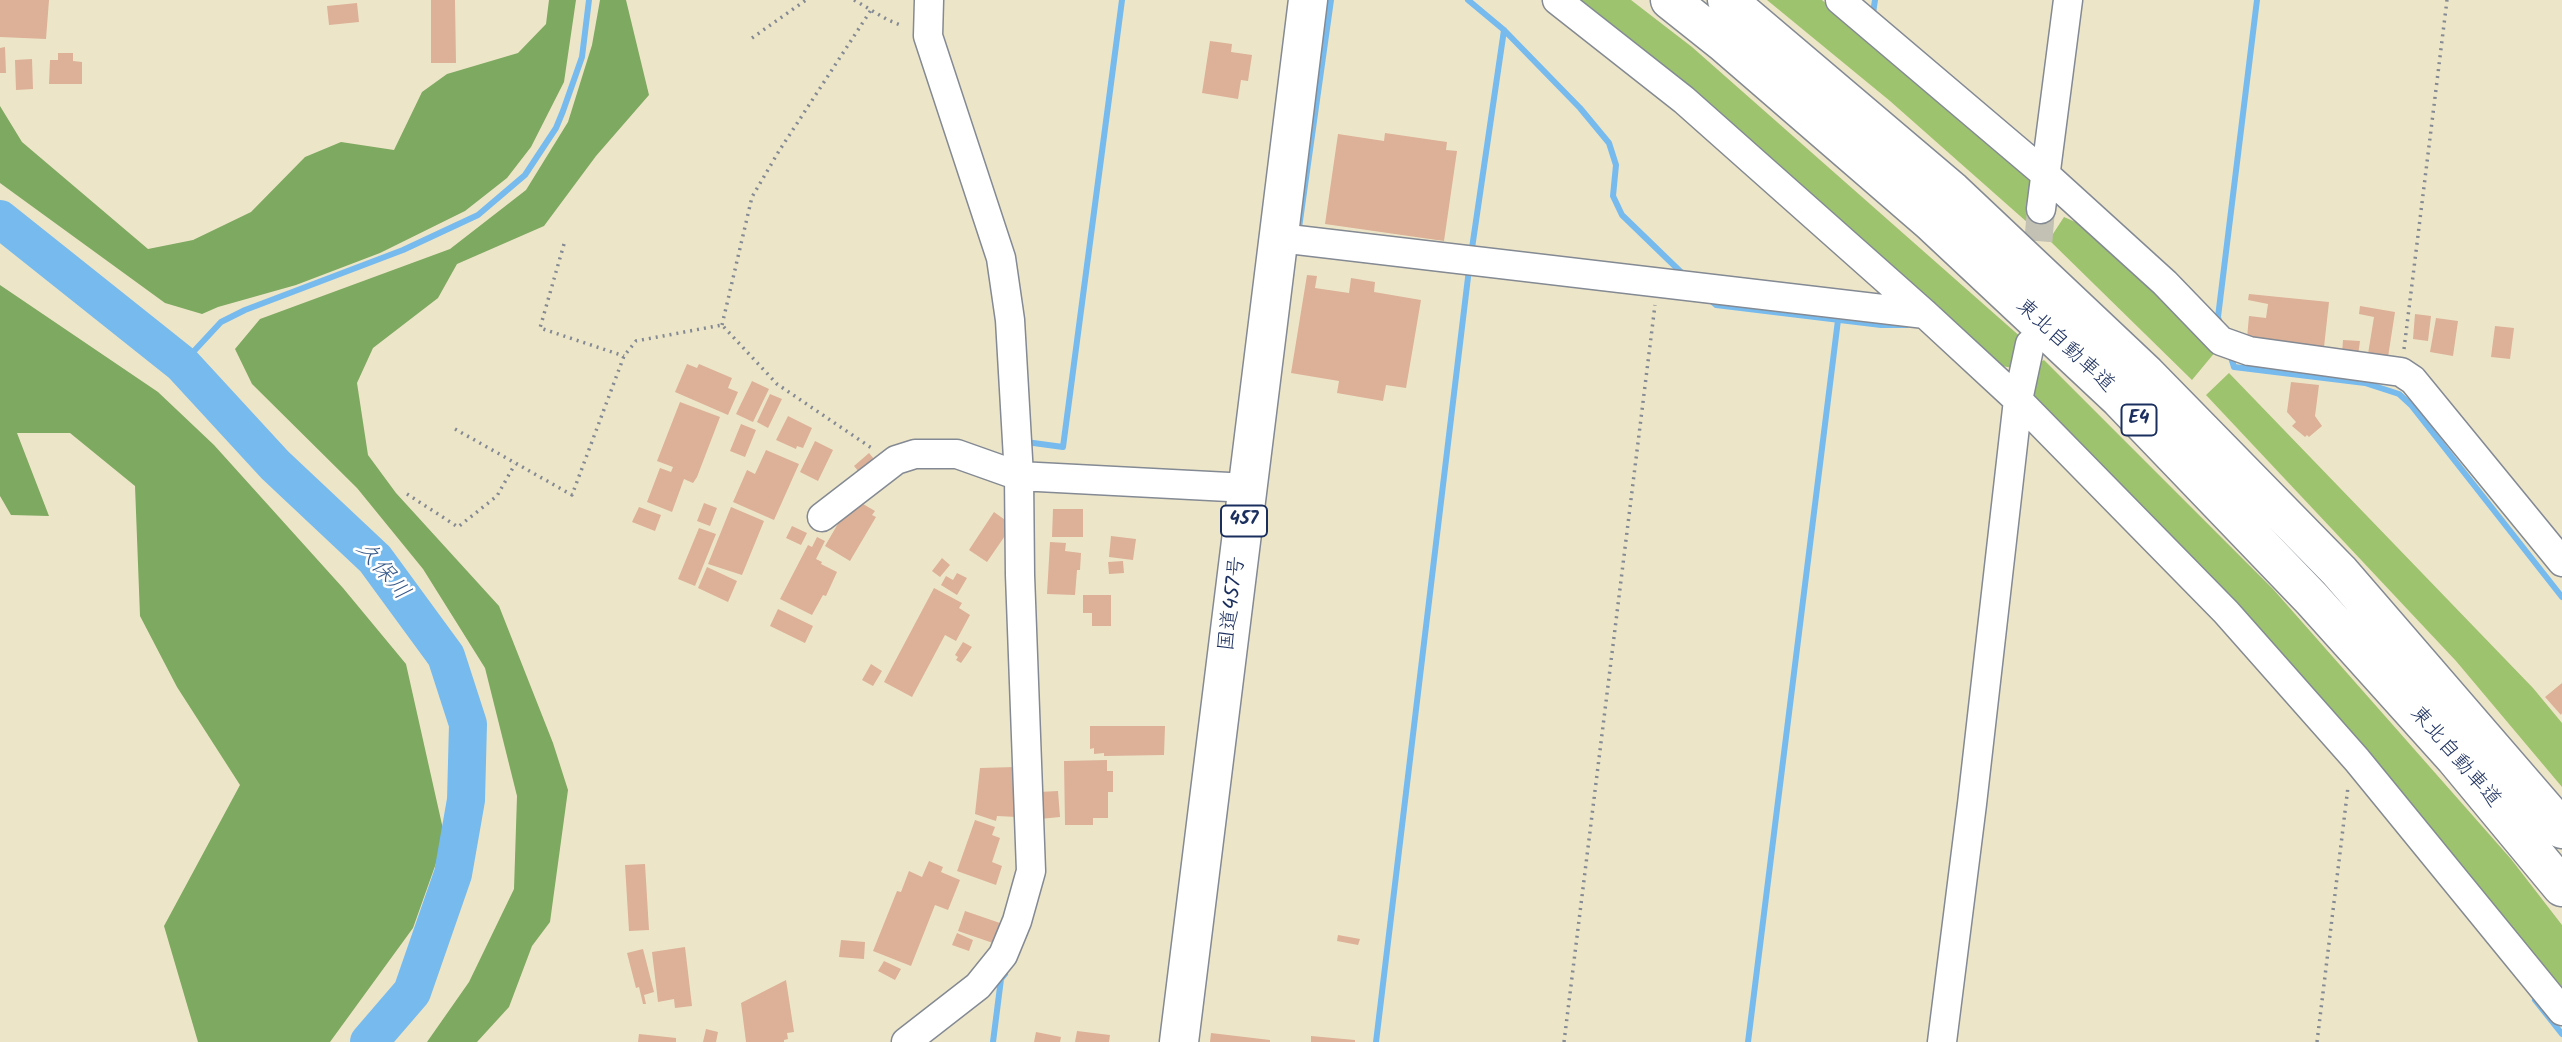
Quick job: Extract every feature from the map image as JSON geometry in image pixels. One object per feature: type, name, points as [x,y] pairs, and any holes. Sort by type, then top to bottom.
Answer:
[{"type":"highway","name":"国道457号","points":[[1179,1042],[1308,0]]},
{"type":"highway","name":"東北自動車道","points":[[1670,0],[1724,43],[1931,222],[2120,400],[2312,599],[2455,758],[2562,887]]},
{"type":"highway","name":"東北自動車道","points":[[1727,0],[1952,191],[2146,374],[2339,571],[2562,829]]},
{"type":"street","points":[[906,1042],[978,986],[1003,956],[1031,871],[1019,476],[1010,320],[1001,258],[928,36],[929,0]]},
{"type":"street","points":[[1557,0],[1684,100],[2018,400],[2226,612],[2357,760],[2562,1011]]},
{"type":"street","points":[[1840,0],[2045,174],[2165,283],[2221,341],[2249,351],[2401,372],[2413,380],[2562,562]]},
{"type":"street","points":[[2041,209],[2068,0]]},
{"type":"street","points":[[1280,239],[1925,314]]},
{"type":"street","points":[[1941,1042],[1972,804],[2018,400],[2030,344]]},
{"type":"street","points":[[822,517],[896,460],[915,454],[957,454],[1019,476],[1248,488]]},
{"type":"path","points":[[752,37],[806,0]]},
{"type":"path","points":[[854,0],[888,20],[928,36]]},
{"type":"path","points":[[2401,372],[2446,0]]},
{"type":"path","points":[[722,325],[752,197],[871,10]]},
{"type":"path","points":[[564,244],[540,328],[624,356]]},
{"type":"path","points":[[1564,1042],[1658,282]]},
{"type":"path","points":[[455,429],[572,495],[624,356],[636,341],[722,325]]},
{"type":"path","points":[[722,325],[777,384],[863,444],[896,460]]},
{"type":"path","points":[[407,494],[458,527],[497,496],[515,464]]},
{"type":"path","points":[[2317,1042],[2349,779],[2357,760]]},
{"type":"green space","points":[[549,0],[576,0],[564,82],[531,147],[507,178],[465,211],[380,253],[296,285],[202,314],[165,303],[0,183],[0,106],[22,142],[148,249],[193,240],[251,212],[305,157],[341,142],[394,150],[422,92],[447,74],[518,53],[546,24]]},
{"type":"green space","points":[[600,0],[626,0],[649,95],[596,156],[544,226],[457,264],[438,298],[373,348],[357,383],[368,455],[396,493],[499,606],[553,743],[568,790],[550,922],[532,946],[509,1007],[477,1042],[427,1042],[469,982],[514,889],[517,796],[485,668],[423,569],[357,488],[252,384],[235,349],[260,319],[450,249],[526,190],[568,122],[592,45]]},
{"type":"green space","points":[[1573,0],[1631,0],[1692,47],[2023,339],[2013,368],[1996,365],[1685,82]]},
{"type":"green space","points":[[1767,0],[1822,0],[2029,175],[2036,187],[2028,223],[1890,101]]},
{"type":"green space","points":[[2064,217],[2080,224],[2216,351],[2192,380],[2049,240]]},
{"type":"green space","points":[[0,285],[158,392],[214,445],[343,588],[406,664],[445,838],[413,928],[330,1042],[198,1042],[164,926],[240,785],[177,687],[140,616],[135,486],[70,433],[17,433],[49,516],[11,515],[0,496]]},
{"type":"green space","points":[[2044,360],[2273,589],[2511,859],[2562,925],[2562,997],[2027,396],[2031,368]]},
{"type":"green space","points":[[2229,373],[2533,688],[2562,723],[2562,787],[2456,661],[2206,395]]},
{"type":"building","points":[[0,0],[49,0],[46,39],[0,37]]},
{"type":"building","points":[[431,0],[455,0],[456,63],[431,63]]},
{"type":"building","points":[[357,3],[359,22],[329,25],[327,6]]},
{"type":"building","points":[[1210,41],[1232,44],[1231,52],[1252,55],[1248,81],[1241,80],[1238,99],[1202,93]]},
{"type":"building","points":[[5,47],[6,73],[0,73],[0,48]]},
{"type":"building","points":[[58,53],[73,53],[73,61],[82,62],[82,84],[49,84],[50,60],[58,60]]},
{"type":"building","points":[[32,59],[33,89],[16,90],[15,60]]},
{"type":"building","points":[[1385,133],[1447,142],[1446,150],[1457,151],[1444,241],[1325,224],[1338,134],[1384,141]]},
{"type":"building","points":[[1307,275],[1317,276],[1315,288],[1349,293],[1351,278],[1375,282],[1374,292],[1421,300],[1406,388],[1386,385],[1383,401],[1337,393],[1339,381],[1291,373]]},
{"type":"building","points":[[2249,294],[2329,302],[2324,347],[2247,338],[2249,316],[2266,318],[2268,304],[2248,300]]},
{"type":"building","points":[[2360,306],[2395,312],[2388,357],[2368,354],[2374,317],[2359,314]]},
{"type":"building","points":[[2415,314],[2431,316],[2428,341],[2413,339]]},
{"type":"building","points":[[2436,318],[2458,321],[2453,356],[2430,352]]},
{"type":"building","points":[[2495,326],[2514,328],[2510,359],[2491,357]]},
{"type":"building","points":[[2343,340],[2360,341],[2358,356],[2342,354]]},
{"type":"building","points":[[687,364],[697,368],[699,364],[732,378],[728,388],[738,392],[728,415],[675,392]]},
{"type":"building","points":[[752,381],[769,389],[753,422],[736,414]]},
{"type":"building","points":[[2291,382],[2319,385],[2315,416],[2322,426],[2309,437],[2305,437],[2292,426],[2296,422],[2287,412]]},
{"type":"building","points":[[770,394],[782,399],[768,428],[757,422]]},
{"type":"building","points":[[680,402],[720,417],[697,477],[693,483],[684,479],[672,512],[647,502],[660,468],[671,472],[673,467],[657,461]]},
{"type":"building","points":[[788,416],[812,428],[803,448],[797,446],[796,449],[776,440]]},
{"type":"building","points":[[741,424],[756,430],[745,457],[730,451]]},
{"type":"building","points":[[815,441],[833,450],[818,481],[800,472]]},
{"type":"building","points":[[766,450],[799,464],[774,520],[733,502],[747,470],[755,474]]},
{"type":"building","points":[[869,453],[879,465],[864,478],[854,466]]},
{"type":"building","points":[[858,501],[875,511],[872,515],[876,517],[850,561],[825,546],[850,503]]},
{"type":"building","points":[[704,503],[717,508],[710,526],[697,521]]},
{"type":"building","points":[[639,507],[661,515],[655,531],[632,522]]},
{"type":"building","points":[[731,507],[764,521],[742,575],[708,564]]},
{"type":"building","points":[[1053,509],[1083,509],[1083,537],[1052,537]]},
{"type":"building","points":[[994,512],[1008,522],[1004,527],[1009,530],[987,562],[969,550]]},
{"type":"building","points":[[792,526],[807,533],[801,545],[786,538]]},
{"type":"building","points":[[699,528],[716,534],[695,586],[678,579]]},
{"type":"building","points":[[1111,536],[1136,539],[1133,560],[1109,557]]},
{"type":"building","points":[[817,537],[825,541],[816,559],[837,572],[826,596],[823,595],[812,615],[780,599],[808,545],[812,547]]},
{"type":"building","points":[[1050,542],[1066,543],[1065,551],[1081,553],[1075,595],[1047,594]]},
{"type":"building","points":[[942,558],[950,565],[940,577],[932,571]]},
{"type":"building","points":[[1123,561],[1124,573],[1109,574],[1108,562]]},
{"type":"building","points":[[707,567],[737,581],[728,602],[698,588]]},
{"type":"building","points":[[957,573],[967,578],[957,595],[941,585],[946,576],[953,580]]},
{"type":"building","points":[[934,588],[962,603],[959,608],[970,615],[956,641],[945,635],[912,697],[884,682]]},
{"type":"building","points":[[1083,595],[1111,595],[1111,626],[1092,626],[1092,613],[1083,613]]},
{"type":"building","points":[[778,609],[813,626],[805,643],[770,626]]},
{"type":"building","points":[[963,642],[972,647],[961,663],[956,660],[958,657],[955,655]]},
{"type":"building","points":[[871,664],[882,671],[873,686],[862,680]]},
{"type":"building","points":[[2562,683],[2562,713],[2561,715],[2545,697]]},
{"type":"building","points":[[1090,726],[1165,726],[1164,755],[1094,754],[1094,748],[1090,749]]},
{"type":"building","points":[[1107,760],[1107,771],[1113,771],[1113,792],[1108,792],[1108,818],[1093,818],[1093,825],[1065,825],[1064,761]]},
{"type":"building","points":[[1015,767],[1017,817],[997,816],[996,821],[975,814],[980,768]]},
{"type":"building","points":[[1058,791],[1060,817],[1040,819],[1039,792]]},
{"type":"building","points":[[975,820],[995,827],[992,835],[1000,838],[992,862],[1002,866],[996,885],[957,871]]},
{"type":"building","points":[[929,861],[943,867],[941,872],[960,880],[948,910],[935,905],[911,966],[873,951],[897,891],[901,892],[909,871],[922,877]]},
{"type":"building","points":[[645,864],[649,930],[629,931],[625,865]]},
{"type":"building","points":[[965,911],[1000,923],[993,943],[958,931]]},
{"type":"building","points":[[957,933],[973,940],[969,951],[952,945]]},
{"type":"building","points":[[1338,935],[1360,939],[1358,945],[1337,941]]},
{"type":"building","points":[[841,940],[865,942],[864,959],[839,957]]},
{"type":"building","points":[[685,947],[692,1006],[675,1008],[674,999],[658,1002],[652,952]]},
{"type":"building","points":[[643,949],[654,992],[644,995],[646,1004],[643,1004],[639,987],[636,988],[627,953]]},
{"type":"building","points":[[884,961],[901,969],[895,980],[878,971]]},
{"type":"building","points":[[786,980],[794,1032],[787,1033],[788,1039],[784,1042],[746,1042],[741,1003]]},
{"type":"building","points":[[706,1029],[718,1032],[716,1042],[703,1042]]},
{"type":"building","points":[[1077,1031],[1110,1035],[1109,1042],[1075,1042]]},
{"type":"building","points":[[1036,1032],[1061,1037],[1060,1042],[1034,1042]]},
{"type":"building","points":[[1211,1033],[1270,1040],[1270,1042],[1210,1042]]},
{"type":"building","points":[[639,1034],[676,1038],[676,1042],[638,1042]]},
{"type":"building","points":[[1311,1036],[1355,1040],[1355,1042],[1311,1042]]},
{"type":"waterway","points":[[182,364],[221,322],[245,310],[403,250],[478,215],[525,175],[556,128],[563,111],[582,57],[589,0]]},
{"type":"waterway","points":[[1026,442],[1063,447],[1122,0]]},
{"type":"waterway","points":[[1298,235],[1331,0]]},
{"type":"waterway","points":[[1468,0],[1504,30],[1580,108],[1609,143],[1616,165],[1613,196],[1622,215],[1685,276]]},
{"type":"waterway","points":[[1875,0],[1875,15]]},
{"type":"waterway","points":[[2220,324],[2218,317],[2257,0]]},
{"type":"waterway","points":[[1471,255],[1504,30]]},
{"type":"waterway","name":"久保川","points":[[0,219],[182,364],[275,465],[375,559],[446,656],[468,724],[466,800],[453,874],[412,992],[369,1042]]},
{"type":"waterway","points":[[1376,1042],[1469,269]]},
{"type":"waterway","points":[[1708,298],[1716,305],[1881,325],[1907,325]]},
{"type":"waterway","points":[[1748,1042],[1838,320]]},
{"type":"waterway","points":[[2230,354],[2234,367],[2365,383],[2399,394],[2411,405],[2562,597]]},
{"type":"waterway","points":[[993,1042],[1001,979],[1005,974]]},
{"type":"waterway","points":[[2535,1000],[2562,1034]]},
{"type":"tunnel","points":[[2035,283],[2041,209]]}]
